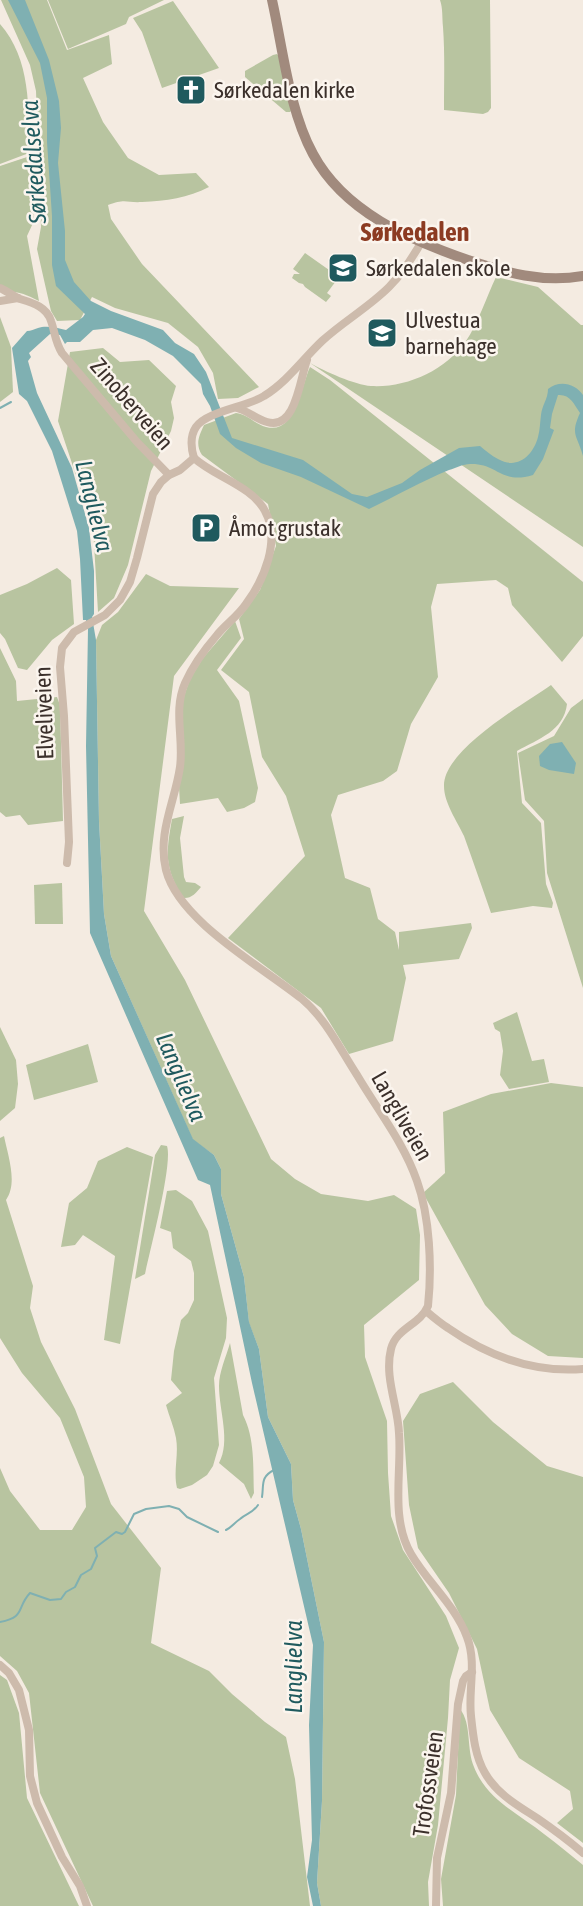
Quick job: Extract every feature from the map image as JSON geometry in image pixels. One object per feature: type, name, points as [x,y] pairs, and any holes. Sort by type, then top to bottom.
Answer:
[{"type":"street","points":[[272,0],[302,128],[313,154],[331,180],[353,201],[380,221],[421,243],[484,266],[525,277],[557,279],[583,276]]},
{"type":"street","name":"Zinoberveien","points":[[0,288],[43,308],[50,317],[59,348],[67,359],[137,442],[169,475],[194,458],[191,444],[197,425],[207,418],[264,396],[326,337],[388,288],[409,265],[421,243]]},
{"type":"street","points":[[0,301],[18,298]]},
{"type":"street","name":"Zinoberveien","points":[[234,408],[245,410],[269,423],[284,419],[293,406],[308,357]]},
{"type":"street","name":"Langliveien","points":[[194,458],[202,466],[256,498],[268,517],[271,543],[264,571],[250,598],[197,660],[183,686],[179,705],[180,766],[165,826],[163,846],[167,873],[178,897],[197,918],[302,999],[320,1017],[400,1146],[423,1202],[429,1266],[428,1301],[425,1311]]},
{"type":"street","name":"Elveliveien","points":[[67,863],[69,842],[61,655],[65,642],[74,632],[111,610],[125,593],[137,558],[150,501],[156,489],[169,475]]},
{"type":"street","points":[[583,1369],[526,1365],[505,1359],[460,1336],[425,1311],[398,1335],[390,1351],[390,1378],[399,1432],[400,1518],[403,1535],[411,1554],[449,1605],[464,1631],[471,1655],[470,1706],[479,1759],[486,1774],[504,1796],[564,1836],[583,1853]]},
{"type":"street","points":[[0,1665],[14,1681],[22,1699],[29,1730],[30,1776],[37,1802],[62,1857],[80,1886],[87,1906]]},
{"type":"street","name":"Trofossveien","points":[[436,1906],[437,1858],[451,1793],[458,1704],[463,1681],[472,1672]]},
{"type":"green space","points":[[1,0],[47,0],[67,50],[109,35],[112,64],[83,78],[103,122],[128,158],[159,175],[196,173],[209,187],[168,200],[114,203],[108,205],[111,219],[142,264],[259,387],[238,398],[218,399],[213,373],[198,347],[168,323],[115,308],[92,297],[80,320],[57,321],[51,311],[37,249],[41,227],[36,91],[30,65]]},
{"type":"green space","points":[[48,0],[164,0],[129,17],[126,24],[68,49]]},
{"type":"green space","points":[[440,0],[490,0],[491,108],[488,112],[483,114],[444,110],[444,48]]},
{"type":"green space","points":[[173,1],[219,68],[162,88],[142,32],[133,18]]},
{"type":"green space","points":[[0,24],[18,53],[23,69],[28,102],[29,153],[0,164]]},
{"type":"green space","points":[[277,54],[292,110],[290,112],[286,112],[245,77],[245,71]]},
{"type":"green space","points":[[30,156],[34,204],[33,223],[27,236],[39,301],[20,293],[0,292],[0,166]]},
{"type":"green space","points":[[305,253],[339,277],[327,293],[331,296],[326,302],[292,278],[294,274],[300,274],[293,269]]},
{"type":"green space","points":[[496,277],[538,287],[583,325],[583,547],[310,363],[331,374],[371,386],[398,384],[424,376],[447,361],[466,341]]},
{"type":"green space","points":[[0,317],[11,347],[13,392],[0,402]]},
{"type":"green space","points":[[103,348],[120,362],[149,360],[176,386],[171,402],[174,418],[171,431],[151,471],[128,565],[114,598],[98,612],[93,527],[58,421],[70,352]]},
{"type":"green space","points":[[310,367],[330,380],[583,582],[583,636],[562,662],[512,605],[508,588],[496,580],[437,584],[431,607],[438,677],[411,724],[397,771],[383,781],[338,795],[331,815],[345,878],[370,888],[378,919],[395,932],[399,950],[399,932],[471,923],[472,928],[459,959],[403,965],[406,978],[393,1041],[349,1054],[321,1008],[228,938],[305,856],[286,796],[262,757],[249,692],[221,670],[244,639],[239,619],[260,590],[276,546],[268,504],[202,455],[198,444],[204,425],[236,413],[266,427],[284,424],[296,407]]},
{"type":"green space","points":[[57,568],[71,580],[74,624],[52,640],[27,670],[18,668],[0,633],[0,595]]},
{"type":"green space","points":[[146,574],[170,586],[239,588],[174,676],[144,911],[185,980],[271,1159],[295,1179],[321,1194],[368,1201],[394,1195],[416,1209],[420,1235],[419,1280],[364,1325],[365,1357],[387,1421],[391,1516],[403,1550],[446,1616],[459,1648],[450,1680],[438,1825],[428,1882],[429,1906],[321,1906],[317,1883],[322,1801],[324,1642],[293,1500],[291,1464],[268,1417],[259,1349],[249,1323],[244,1277],[221,1194],[221,1169],[214,1155],[193,1140],[111,956],[104,914],[99,821],[96,640],[102,625],[118,612]]},
{"type":"green space","points":[[235,621],[241,638],[217,670],[239,701],[258,788],[255,802],[227,812],[218,798],[180,804],[179,787],[183,699],[190,679],[203,658]]},
{"type":"green space","points":[[0,648],[16,681],[17,701],[57,697],[60,705],[63,821],[28,825],[20,815],[6,817],[0,812]]},
{"type":"green space","points":[[551,685],[567,704],[561,721],[549,733],[517,751],[522,803],[541,823],[546,884],[553,903],[552,908],[533,906],[491,913],[464,836],[446,799],[444,786],[447,772],[470,743]]},
{"type":"green space","points":[[583,699],[583,988],[547,873],[544,821],[525,800],[518,753],[554,736],[571,708]]},
{"type":"green space","points":[[184,816],[180,838],[184,877],[186,882],[201,887],[186,898],[183,898],[172,877],[168,860],[172,819]]},
{"type":"green space","points":[[62,883],[63,924],[35,924],[34,885]]},
{"type":"green space","points":[[517,1012],[532,1061],[544,1059],[549,1082],[509,1089],[500,1075],[503,1051],[500,1032],[495,1029],[493,1023]]},
{"type":"green space","points":[[0,1027],[16,1060],[18,1084],[15,1108],[0,1121]]},
{"type":"green space","points":[[88,1044],[98,1082],[34,1100],[26,1065]]},
{"type":"green space","points":[[551,1083],[583,1087],[583,1358],[548,1356],[512,1334],[485,1305],[423,1193],[445,1173],[443,1112],[491,1094]]},
{"type":"green space","points":[[4,1136],[12,1178],[6,1200],[33,1286],[30,1308],[41,1342],[75,1409],[111,1504],[161,1568],[151,1643],[209,1671],[232,1694],[286,1737],[295,1779],[310,1906],[93,1906],[40,1793],[29,1693],[17,1671],[0,1656],[0,1468],[10,1491],[40,1530],[72,1530],[86,1507],[84,1477],[60,1418],[22,1373],[0,1338],[0,1138]]},
{"type":"green space","points":[[161,1145],[167,1146],[168,1156],[164,1188],[145,1274],[135,1279],[155,1155]]},
{"type":"green space","points":[[127,1147],[153,1157],[120,1344],[104,1340],[115,1256],[83,1235],[75,1245],[61,1247],[69,1203],[87,1188],[98,1161]]},
{"type":"green space","points":[[176,1190],[192,1201],[208,1231],[227,1318],[226,1338],[214,1378],[219,1445],[213,1466],[207,1475],[180,1489],[177,1488],[176,1482],[176,1438],[166,1405],[182,1393],[171,1380],[181,1320],[194,1300],[194,1273],[191,1261],[173,1248],[171,1232],[160,1228],[167,1191]]},
{"type":"green space","points":[[230,1343],[251,1443],[254,1493],[251,1499],[244,1484],[219,1463],[224,1436],[219,1381]]},
{"type":"green space","points":[[453,1382],[493,1422],[547,1466],[583,1477],[583,1843],[557,1823],[573,1809],[570,1791],[519,1758],[490,1710],[477,1649],[449,1593],[418,1548],[409,1505],[403,1421],[420,1394]]},
{"type":"green space","points":[[0,1675],[7,1680],[19,1713],[27,1798],[79,1906],[0,1906]]},
{"type":"green space","points":[[460,1709],[466,1722],[474,1767],[487,1789],[583,1865],[583,1906],[443,1906],[441,1879],[456,1795]]},
{"type":"water","points":[[8,0],[25,0],[49,60],[59,101],[61,128],[58,163],[65,260],[74,282],[91,301],[163,330],[175,343],[194,354],[206,372],[232,438],[303,460],[352,494],[367,497],[402,483],[459,448],[480,446],[505,462],[518,462],[528,455],[536,444],[548,389],[557,384],[567,384],[583,395],[583,456],[575,431],[580,413],[569,398],[558,395],[550,428],[554,430],[543,459],[533,475],[506,476],[487,467],[465,465],[429,479],[369,509],[301,477],[261,463],[236,448],[220,434],[201,384],[173,356],[145,340],[112,328],[93,330],[80,342],[65,344],[60,335],[50,334],[29,353],[31,357],[28,361],[37,393],[72,468],[89,528],[94,571],[92,617],[96,640],[99,821],[104,914],[111,956],[193,1139],[214,1155],[221,1169],[221,1194],[244,1277],[249,1322],[259,1349],[268,1417],[291,1464],[293,1500],[324,1642],[322,1801],[317,1883],[321,1906],[313,1906],[307,1877],[312,1840],[309,1725],[313,1645],[252,1383],[210,1185],[198,1180],[90,933],[86,746],[88,629],[86,620],[83,620],[77,531],[52,451],[27,401],[19,394],[12,348],[27,331],[45,327],[66,330],[85,314],[56,286],[52,265],[47,98],[40,63]]},
{"type":"water","points":[[562,742],[576,763],[574,774],[540,766],[539,756],[550,744]]},
{"type":"waterway","points":[[0,408],[11,402]]},
{"type":"waterway","points":[[262,1497],[265,1478],[274,1470]]},
{"type":"waterway","points":[[226,1530],[258,1505]]},
{"type":"waterway","points":[[0,1622],[17,1615],[30,1593],[50,1600],[61,1599],[75,1587],[81,1575],[91,1569],[97,1556],[95,1548],[116,1532],[125,1532],[134,1514],[146,1509],[169,1506],[179,1509],[187,1517],[218,1532]]},
{"type":"place","name":"Sørkedalen kirke","points":[[191,90]]},
{"type":"place","name":"Sørkedalen skole","points":[[343,268]]},
{"type":"place","name":"Ulvestua barnehage","points":[[382,333]]},
{"type":"place","name":"Åmot grustak","points":[[206,528]]},
{"type":"district","name":"Sørkedalen","points":[[415,232]]},
{"type":"water label","name":"Sørkedalselva","points":[[34,162]]},
{"type":"water label","name":"Langlielva","points":[[94,506]]},
{"type":"water label","name":"Langlielva","points":[[181,1077]]},
{"type":"water label","name":"Langlielva","points":[[294,1667]]}]
